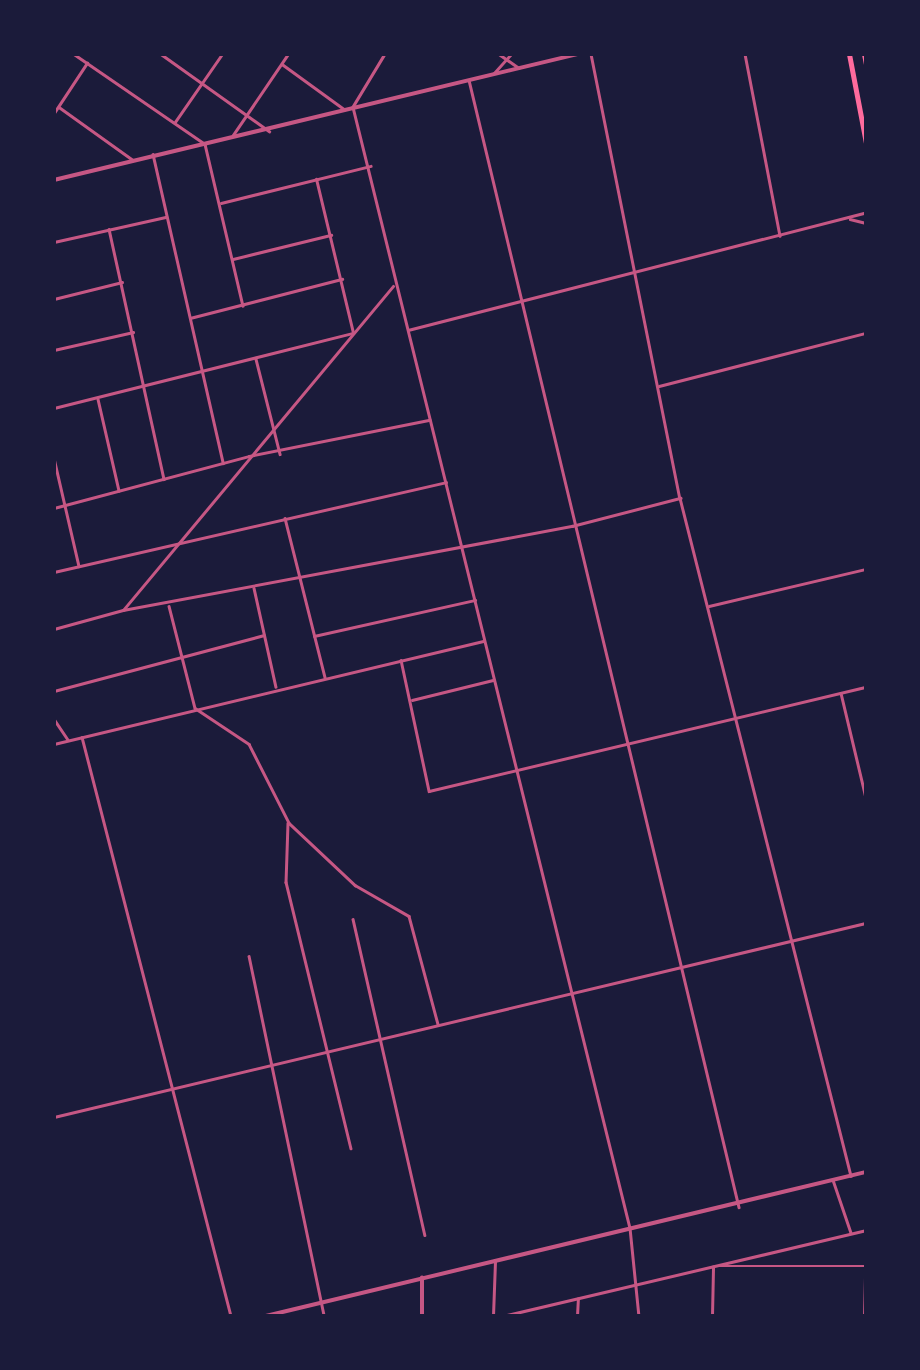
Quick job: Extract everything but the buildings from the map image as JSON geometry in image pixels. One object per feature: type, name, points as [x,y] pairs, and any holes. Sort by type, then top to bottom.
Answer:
[{"type":"highway","points":[[849,54],[866,143]]},
{"type":"highway","points":[[864,54],[866,64]]},
{"type":"street","points":[[74,54],[205,144],[221,203],[243,306]]},
{"type":"street","points":[[161,54],[248,114],[268,131]]},
{"type":"street","points":[[175,122],[222,54]]},
{"type":"street","points":[[233,135],[288,54]]},
{"type":"street","points":[[385,54],[353,107],[370,166],[393,286],[446,482],[568,994],[630,1228],[640,1284],[639,1316]]},
{"type":"street","points":[[499,54],[519,68]]},
{"type":"street","points":[[494,74],[511,54]]},
{"type":"street","points":[[54,180],[135,162],[153,154],[205,144],[233,135],[268,131],[344,109],[578,54]]},
{"type":"street","points":[[591,54],[680,498],[851,1176]]},
{"type":"street","points":[[745,54],[780,236]]},
{"type":"street","points":[[54,113],[87,64]]},
{"type":"street","points":[[282,64],[344,109]]},
{"type":"street","points":[[468,80],[678,968],[739,1207]]},
{"type":"street","points":[[59,107],[135,162]]},
{"type":"street","points":[[153,154],[223,463]]},
{"type":"street","points":[[221,203],[370,166]]},
{"type":"street","points":[[54,173],[62,178]]},
{"type":"street","points":[[316,179],[353,333]]},
{"type":"street","points":[[407,330],[633,270],[850,219],[866,212]]},
{"type":"street","points":[[54,242],[166,217]]},
{"type":"street","points":[[850,219],[866,223]]},
{"type":"street","points":[[109,229],[164,479]]},
{"type":"street","points":[[233,259],[331,235]]},
{"type":"street","points":[[190,318],[342,279]]},
{"type":"street","points":[[54,299],[122,282]]},
{"type":"street","points":[[123,610],[187,538],[249,456],[393,286]]},
{"type":"street","points":[[54,350],[133,332]]},
{"type":"street","points":[[54,408],[353,333]]},
{"type":"street","points":[[658,386],[866,333]]},
{"type":"street","points":[[256,359],[280,454]]},
{"type":"street","points":[[98,398],[119,491]]},
{"type":"street","points":[[54,508],[249,456],[280,454],[429,420]]},
{"type":"street","points":[[54,458],[79,566]]},
{"type":"street","points":[[54,572],[187,538],[446,482]]},
{"type":"street","points":[[54,629],[123,610],[169,606],[298,577],[572,526],[680,498]]},
{"type":"street","points":[[285,516],[325,677]]},
{"type":"street","points":[[709,606],[866,569]]},
{"type":"street","points":[[253,587],[276,687]]},
{"type":"street","points":[[314,636],[475,600]]},
{"type":"street","points":[[169,606],[195,708],[249,744],[289,823],[355,884],[409,916],[438,1025]]},
{"type":"street","points":[[54,691],[264,635]]},
{"type":"street","points":[[54,744],[276,687],[484,641]]},
{"type":"street","points":[[401,660],[412,700],[429,792],[626,741],[736,719],[866,687]]},
{"type":"street","points":[[412,700],[493,680]]},
{"type":"street","points":[[841,693],[866,799]]},
{"type":"street","points":[[54,719],[68,741]]},
{"type":"street","points":[[82,737],[175,1088],[230,1316]]},
{"type":"street","points":[[289,823],[286,882],[330,1052],[351,1148]]},
{"type":"street","points":[[353,919],[425,1235]]},
{"type":"street","points":[[54,1117],[866,923]]},
{"type":"street","points":[[249,956],[275,1064],[324,1302],[324,1316]]},
{"type":"street","points":[[266,1316],[630,1228],[739,1207],[866,1172]]},
{"type":"street","points":[[833,1180],[852,1233]]},
{"type":"street","points":[[503,1316],[866,1230]]},
{"type":"street","points":[[864,1316],[866,1242]]},
{"type":"street","points":[[493,1316],[495,1261]]},
{"type":"street","points":[[713,1266],[866,1266]]},
{"type":"street","points":[[712,1316],[713,1266]]},
{"type":"street","points":[[422,1278],[422,1316]]},
{"type":"street","points":[[577,1316],[578,1299]]},
{"type":"street","points":[[536,1308],[536,1316]]}]
